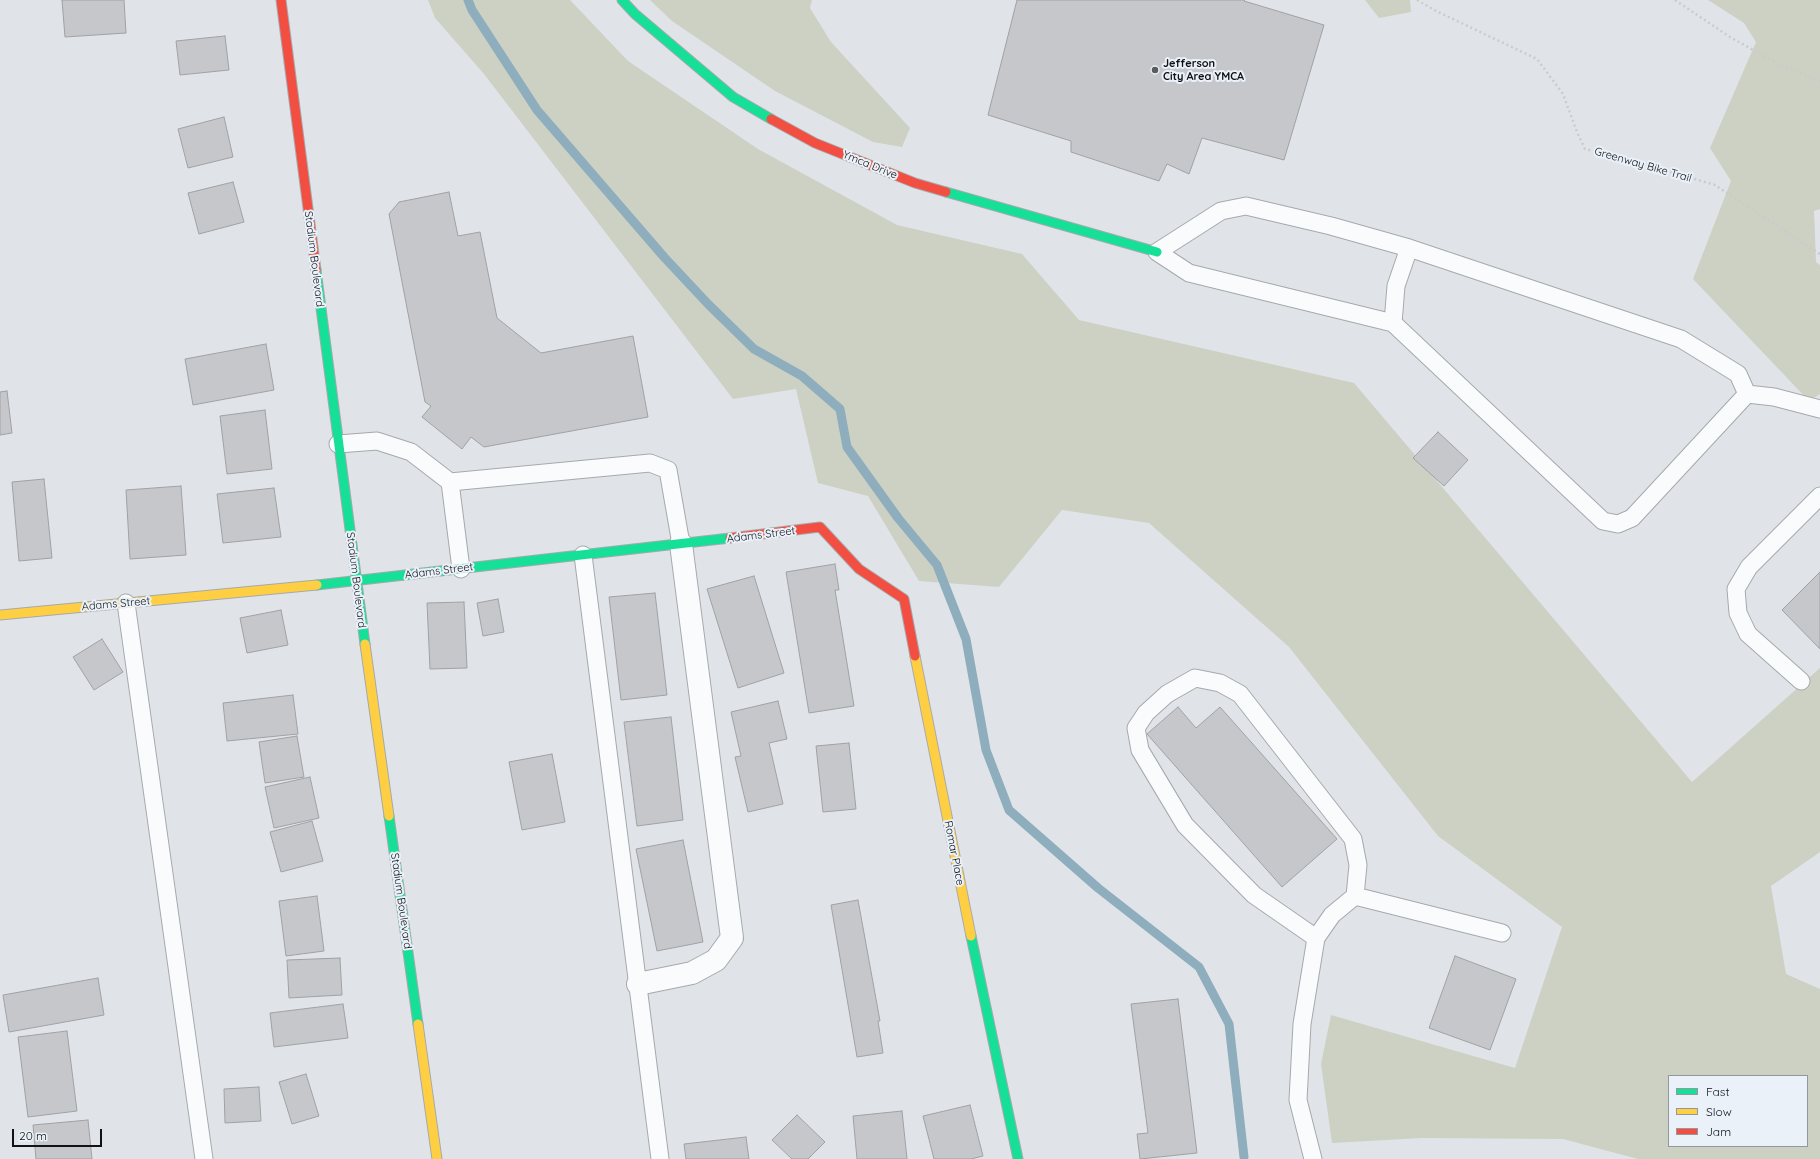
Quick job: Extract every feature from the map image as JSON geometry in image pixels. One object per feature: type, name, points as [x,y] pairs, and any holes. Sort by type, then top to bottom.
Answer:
[{"type":"street","name":"Stadium Boulevard","points":[[281,0],[356,581],[436,1159]]},
{"type":"street","name":"Ymca Drive","points":[[622,0],[636,14],[733,97],[815,143],[915,183],[1157,252]]},
{"type":"street","name":"Adams Street","points":[[0,615],[356,581],[820,528],[859,569]]},
{"type":"street","points":[[638,984],[692,973],[716,960],[732,938],[681,544]]},
{"type":"street","name":"Romar Place","points":[[859,569],[904,599],[960,885],[1018,1159]]},
{"type":"lane","points":[[1246,206],[1331,226],[1409,248],[1681,339],[1738,374],[1747,394],[1632,518],[1618,524],[1603,521],[1393,323],[1189,273],[1157,252],[1221,211],[1246,206]]},
{"type":"lane","points":[[1393,323],[1396,286],[1409,248]]},
{"type":"lane","points":[[1747,394],[1774,397],[1820,409]]},
{"type":"lane","points":[[338,444],[377,441],[411,452],[450,482],[650,463],[668,470],[681,544]]},
{"type":"lane","points":[[450,482],[461,569]]},
{"type":"lane","points":[[1801,681],[1748,634],[1738,613],[1736,590],[1749,567],[1820,496]]},
{"type":"lane","points":[[583,555],[660,1159]]},
{"type":"lane","points":[[126,603],[204,1159]]},
{"type":"lane","points":[[1312,1159],[1298,1100],[1302,1024],[1316,938],[1332,915],[1355,896],[1358,865],[1353,839],[1240,694],[1220,683],[1195,678],[1167,694],[1146,713],[1136,728],[1140,750],[1185,825],[1254,895],[1316,938]]},
{"type":"lane","points":[[1355,896],[1502,933]]},
{"type":"path","name":"Greenway Bike Trail","points":[[1417,0],[1436,12],[1537,59],[1563,94],[1585,149],[1621,157],[1715,185],[1820,254]]},
{"type":"path","points":[[1675,0],[1730,37],[1780,65],[1820,81]]},
{"type":"shaded area","points":[[428,0],[570,0],[628,61],[758,149],[897,225],[1022,254],[1079,320],[1354,383],[1692,782],[1820,668],[1820,852],[1771,886],[1786,974],[1820,989],[1820,1159],[1638,1159],[1563,1139],[1422,1138],[1332,1143],[1321,1064],[1331,1015],[1515,1068],[1562,927],[1438,836],[1289,647],[1149,523],[1062,510],[999,587],[919,581],[868,496],[818,483],[796,389],[733,399],[484,74],[435,18]]},
{"type":"shaded area","points":[[650,0],[812,0],[810,8],[831,42],[910,128],[902,147],[873,142],[775,91],[672,21]]},
{"type":"shaded area","points":[[1365,0],[1410,0],[1411,12],[1379,18]]},
{"type":"shaded area","points":[[1708,0],[1820,0],[1820,209],[1814,211],[1816,262],[1820,265],[1820,394],[1809,401],[1693,279],[1731,181],[1710,148],[1756,42],[1744,23]]},
{"type":"building","points":[[62,0],[124,0],[126,33],[65,37]]},
{"type":"building","name":"Jefferson City Area YMCA","points":[[1017,0],[1245,0],[1244,1],[1324,25],[1284,160],[1202,138],[1189,174],[1167,164],[1159,181],[1071,152],[1071,141],[988,115]]},
{"type":"building","points":[[225,36],[229,70],[180,75],[176,41]]},
{"type":"building","points":[[224,117],[233,157],[188,168],[178,129]]},
{"type":"building","points":[[233,182],[244,222],[199,234],[188,193]]},
{"type":"building","points":[[449,192],[458,236],[480,232],[497,318],[541,353],[633,336],[648,417],[484,447],[471,437],[462,449],[422,417],[431,406],[425,402],[389,214],[399,202]]},
{"type":"building","points":[[266,344],[274,390],[193,405],[185,359]]},
{"type":"building","points":[[7,391],[12,433],[0,435],[0,392]]},
{"type":"building","points":[[265,410],[272,469],[227,474],[220,416]]},
{"type":"building","points":[[1438,432],[1468,460],[1444,486],[1413,458]]},
{"type":"building","points":[[44,479],[52,558],[19,561],[12,482]]},
{"type":"building","points":[[181,486],[186,555],[130,559],[126,490]]},
{"type":"building","points":[[274,488],[281,537],[223,543],[217,494]]},
{"type":"building","points":[[835,564],[839,590],[835,590],[854,706],[809,713],[786,572]]},
{"type":"building","points":[[1820,572],[1820,649],[1782,610]]},
{"type":"building","points":[[754,576],[784,673],[738,688],[707,589]]},
{"type":"building","points":[[655,593],[667,695],[621,700],[609,597]]},
{"type":"building","points":[[498,599],[504,632],[483,636],[477,603]]},
{"type":"building","points":[[464,602],[467,668],[430,669],[427,603]]},
{"type":"building","points":[[281,610],[288,645],[247,653],[240,618]]},
{"type":"building","points":[[102,639],[123,672],[94,690],[73,657]]},
{"type":"building","points":[[293,695],[298,734],[227,741],[223,703]]},
{"type":"building","points":[[778,701],[787,739],[769,743],[783,804],[748,812],[735,757],[741,756],[731,712]]},
{"type":"building","points":[[1178,707],[1196,728],[1220,707],[1337,839],[1282,887],[1147,734]]},
{"type":"building","points":[[671,717],[683,820],[637,826],[624,722]]},
{"type":"building","points":[[297,736],[304,777],[265,783],[259,742]]},
{"type":"building","points":[[849,743],[856,809],[823,812],[816,746]]},
{"type":"building","points":[[552,754],[565,822],[522,830],[509,762]]},
{"type":"building","points":[[310,777],[319,818],[274,828],[265,787]]},
{"type":"building","points":[[312,821],[323,861],[281,872],[270,832]]},
{"type":"building","points":[[683,840],[703,942],[657,951],[636,849]]},
{"type":"building","points":[[317,896],[324,951],[286,956],[279,901]]},
{"type":"building","points":[[858,900],[880,1021],[878,1021],[883,1053],[857,1057],[831,905]]},
{"type":"building","points":[[1455,956],[1516,979],[1490,1050],[1429,1028]]},
{"type":"building","points":[[340,958],[342,995],[289,998],[287,960]]},
{"type":"building","points":[[98,978],[104,1015],[9,1032],[3,995]]},
{"type":"building","points":[[1178,999],[1197,1153],[1140,1159],[1137,1134],[1148,1133],[1131,1004]]},
{"type":"building","points":[[343,1004],[348,1038],[274,1047],[270,1013]]},
{"type":"building","points":[[67,1031],[77,1111],[28,1117],[18,1037]]},
{"type":"building","points":[[306,1074],[319,1116],[292,1124],[279,1082]]},
{"type":"building","points":[[259,1087],[261,1121],[225,1123],[224,1089]]},
{"type":"building","points":[[970,1105],[983,1156],[971,1159],[934,1159],[923,1116]]},
{"type":"building","points":[[902,1111],[907,1159],[857,1159],[853,1116]]},
{"type":"building","points":[[797,1115],[825,1142],[808,1159],[792,1159],[772,1140]]},
{"type":"building","points":[[88,1120],[92,1159],[36,1159],[33,1125]]},
{"type":"building","points":[[746,1137],[749,1159],[686,1159],[684,1144]]},
{"type":"waterway","points":[[468,0],[472,10],[537,110],[664,257],[708,304],[754,349],[802,376],[840,409],[847,447],[898,518],[937,565],[966,639],[986,750],[1009,810],[1098,888],[1199,967],[1229,1024],[1244,1157]]},
{"type":"traffic: fast","points":[[622,0],[635,14],[733,97],[771,119]]},
{"type":"traffic: fast","points":[[946,192],[1157,252]]},
{"type":"traffic: fast","points":[[316,270],[365,644]]},
{"type":"traffic: fast","points":[[317,585],[730,538]]},
{"type":"traffic: fast","points":[[389,816],[418,1024]]},
{"type":"traffic: fast","points":[[971,936],[1018,1159]]},
{"type":"traffic: slow","points":[[0,615],[317,585]]},
{"type":"traffic: slow","points":[[365,644],[389,816]]},
{"type":"traffic: slow","points":[[915,656],[971,936]]},
{"type":"traffic: slow","points":[[418,1024],[437,1159]]},
{"type":"traffic: jam","points":[[281,0],[316,270]]},
{"type":"traffic: jam","points":[[771,119],[815,143],[915,183],[946,192]]},
{"type":"traffic: jam","points":[[730,538],[820,527],[859,569],[904,599],[915,656]]},
{"type":"place","name":"Jefferson City Area YMCA","points":[[1155,70]]}]
